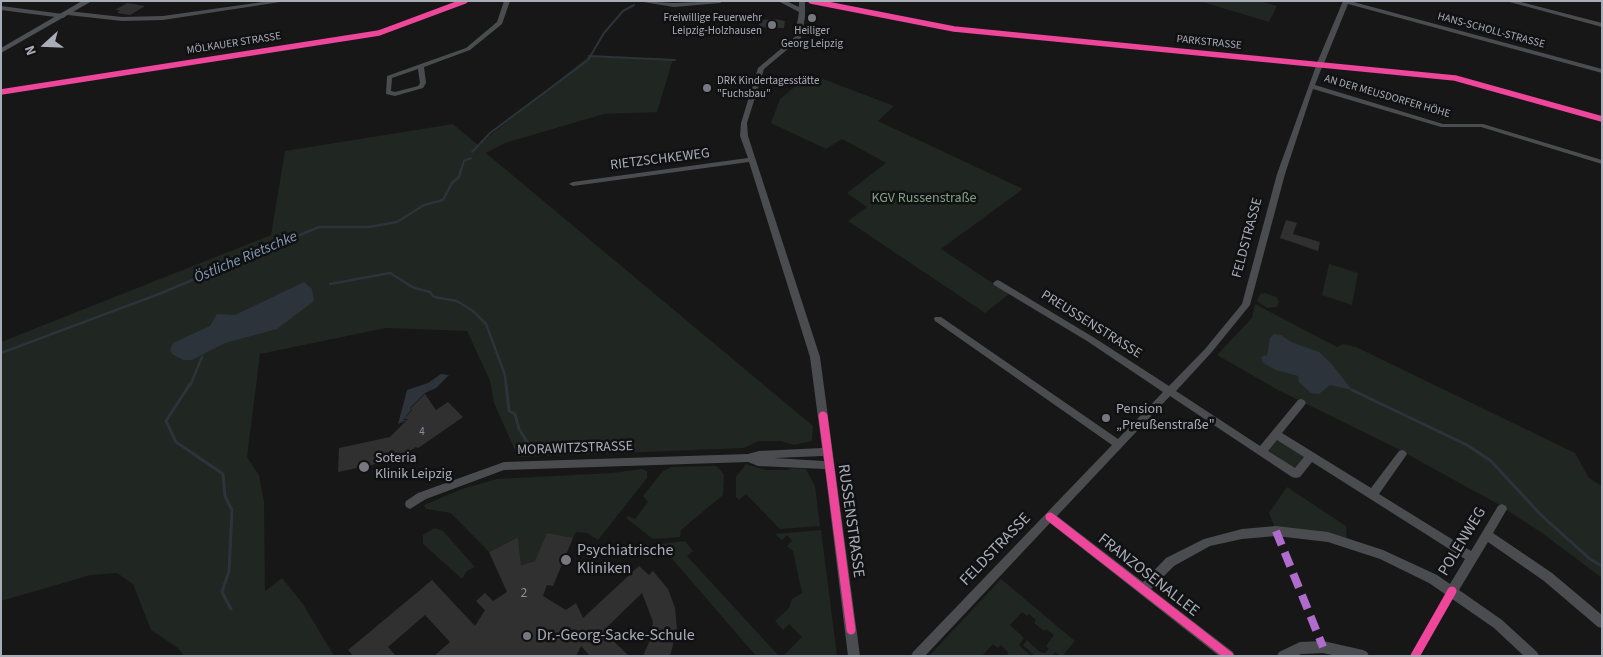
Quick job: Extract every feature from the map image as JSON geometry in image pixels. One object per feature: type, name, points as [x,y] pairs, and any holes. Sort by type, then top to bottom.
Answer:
[{"type":"main road","points":[[1,52],[88,1]]},
{"type":"street","points":[[1,8],[122,19],[153,19],[284,1]]},
{"type":"street","name":"MÖLKAUER STRASSE","points":[[1,92],[379,33],[465,1]]},
{"type":"street","points":[[421,66],[424,83],[422,87],[395,94],[388,93],[389,76],[468,49],[500,23],[507,1]]},
{"type":"street","points":[[640,1],[666,5],[720,1]]},
{"type":"street","points":[[781,1],[802,11]]},
{"type":"street","name":"RUSSENSTRASSE","points":[[802,1],[798,38],[788,48],[765,63],[759,72],[744,123],[744,136],[750,160],[815,357],[854,656]]},
{"type":"street","name":"PARKSTRASSE","points":[[811,1],[954,29],[1455,78],[1602,120]]},
{"type":"street","points":[[1509,1],[1602,25]]},
{"type":"street","name":"FELDSTRASSE","points":[[917,656],[1213,345],[1246,305],[1281,174],[1311,86],[1346,2]]},
{"type":"street","name":"HANS-SCHOLL-STRASSE","points":[[1346,2],[1602,71]]},
{"type":"street","name":"AN DER MEUSDORFER HÖHE","points":[[1311,86],[1443,126],[1481,125],[1602,162]]},
{"type":"street","name":"RIETZSCHKEWEG","points":[[573,184],[750,160]]},
{"type":"street","name":"PREUSSENSTRASSE","points":[[997,283],[1090,339],[1296,474],[1311,456]]},
{"type":"street","points":[[938,319],[1119,445]]},
{"type":"street","points":[[1260,452],[1301,403]]},
{"type":"street","points":[[1276,434],[1473,558]]},
{"type":"street","name":"MORAWITZSTRASSE","points":[[410,504],[422,496],[504,466],[748,458],[758,455],[826,452]]},
{"type":"street","points":[[1373,494],[1402,454]]},
{"type":"street","name":"MORAWITZSTRASSE","points":[[748,458],[758,462],[828,465]]},
{"type":"street","name":"POLENWEG","points":[[1452,591],[1502,509]]},
{"type":"street","name":"FRANZOSENALLEE","points":[[1050,517],[1229,656]]},
{"type":"street","points":[[1143,590],[1170,562],[1195,547],[1225,537],[1276,531],[1311,534],[1347,542],[1401,563],[1452,591],[1498,624],[1533,656]]},
{"type":"street","points":[[1487,535],[1548,577],[1602,623]]},
{"type":"street","points":[[1284,656],[1300,648],[1323,647],[1362,656]]},
{"type":"green space","points":[[1199,1],[1260,1],[1277,6],[1269,22]]},
{"type":"green space","points":[[589,56],[673,59],[657,112],[604,114],[505,143],[486,153],[813,426],[812,441],[794,445],[781,441],[759,441],[744,448],[518,457],[494,403],[490,381],[467,331],[386,328],[260,354],[247,457],[259,475],[264,502],[265,591],[282,578],[303,604],[334,656],[184,656],[178,648],[151,630],[133,584],[117,573],[91,575],[1,601],[1,342],[271,235],[285,151],[453,124],[478,145]]},
{"type":"green space","name":"KGV Russenstraße","points":[[810,74],[894,106],[878,121],[1023,189],[941,249],[1009,294],[985,313],[848,221],[867,207],[847,193],[886,163],[842,139],[826,149],[771,123],[780,99]]},
{"type":"green space","points":[[1329,264],[1358,273],[1352,305],[1322,295]]},
{"type":"green space","points":[[1265,293],[1276,297],[1279,301],[1277,307],[1267,308],[1257,301],[1260,294]]},
{"type":"green space","points":[[1255,304],[1337,347],[1343,344],[1356,347],[1575,453],[1589,478],[1602,486],[1602,578],[1542,533],[1496,503],[1396,448],[1276,389],[1217,355],[1252,318]]},
{"type":"green space","points":[[1276,434],[1311,456],[1296,474],[1261,452]]},
{"type":"green space","points":[[746,464],[766,470],[806,469],[815,486],[820,526],[780,529],[746,494],[739,500],[736,497],[736,477]]},
{"type":"green space","points":[[716,466],[724,474],[723,495],[681,530],[680,537],[653,539],[626,518],[628,516],[635,519],[648,502],[643,496],[663,471],[671,467]]},
{"type":"green space","points":[[642,469],[647,471],[647,478],[598,540],[587,533],[576,532],[573,538],[535,561],[521,565],[518,537],[489,552],[451,513],[426,509],[424,505],[462,489],[497,479],[612,473]]},
{"type":"green space","points":[[1287,487],[1346,526],[1347,542],[1276,531],[1269,513]]},
{"type":"green space","points":[[435,528],[443,531],[475,567],[467,571],[462,579],[423,544],[423,535]]},
{"type":"green space","points":[[821,530],[837,656],[783,656],[802,637],[789,624],[783,630],[775,621],[789,608],[792,599],[802,593],[793,551],[787,546],[792,541],[787,535],[782,540],[775,534]]},
{"type":"green space","points":[[685,541],[693,551],[687,556],[779,656],[756,656],[661,546],[661,544]]},
{"type":"green space","points":[[1001,579],[1075,641],[1064,654],[1065,656],[1060,656],[1055,652],[1052,656],[1035,656],[1023,645],[1027,640],[1040,652],[1045,653],[1049,649],[1046,646],[1054,635],[1046,629],[1044,631],[1034,623],[1036,620],[1029,614],[1027,616],[1022,612],[1010,625],[1024,638],[1019,645],[1031,656],[1007,656],[1008,652],[1001,645],[998,648],[993,644],[982,656],[929,656]]},
{"type":"shaded area","points":[[304,282],[312,289],[314,301],[277,329],[225,343],[192,360],[183,360],[172,354],[170,350],[173,343],[210,326],[217,314],[235,315]]},
{"type":"shaded area","points":[[1274,334],[1281,335],[1291,342],[1319,352],[1330,362],[1352,390],[1330,385],[1319,394],[1311,393],[1299,382],[1298,376],[1276,370],[1263,363],[1261,357],[1267,355],[1270,338]]},
{"type":"shaded area","points":[[441,374],[449,375],[436,388],[425,393],[410,408],[411,410],[403,420],[407,420],[398,424],[407,390],[428,383]]},
{"type":"building","points":[[127,3],[145,6],[130,15],[117,13],[120,10],[115,10]]},
{"type":"building","name":"Freiwillige Feuerwehr Leipzig-Holzhausen","points":[[775,19],[785,21],[784,28],[759,27],[760,20]]},
{"type":"building","points":[[1286,220],[1297,223],[1293,234],[1320,242],[1318,251],[1280,238]]},
{"type":"building","name":"Soteria Klinik Leipzig","points":[[425,394],[436,410],[448,402],[463,417],[418,448],[416,447],[400,457],[400,454],[383,458],[383,461],[372,465],[338,472],[339,448],[390,437],[408,419],[404,419],[412,410],[410,409]]},
{"type":"building","points":[[547,533],[573,538],[553,586],[547,585],[543,596],[566,610],[576,603],[583,618],[639,566],[649,575],[653,571],[668,589],[675,608],[677,629],[670,656],[643,656],[650,640],[653,622],[642,593],[603,631],[629,656],[590,656],[581,646],[576,656],[434,656],[450,642],[425,615],[388,647],[396,656],[353,656],[348,650],[432,580],[475,626],[485,610],[476,601],[485,593],[493,601],[507,592],[489,552],[518,537],[521,565],[535,561]]},
{"type":"waterway","name":"Östliche Rietschke","points":[[590,56],[604,33],[623,11],[634,5]]},
{"type":"waterway","name":"Östliche Rietschke","points":[[472,152],[490,133],[588,60],[590,56]]},
{"type":"waterway","points":[[590,56],[675,60]]},
{"type":"waterway","name":"Östliche Rietschke","points":[[461,171],[464,161],[471,158]]},
{"type":"waterway","name":"Östliche Rietschke","points":[[1,353],[159,294],[319,227],[369,227],[397,222],[424,205],[443,200],[452,183],[459,177],[461,169]]},
{"type":"waterway","points":[[330,284],[390,273],[414,288],[430,292],[434,297],[457,301],[473,311],[486,324],[505,375],[506,386]]},
{"type":"waterway","points":[[190,386],[202,357]]},
{"type":"waterway","points":[[190,384],[166,421],[176,442],[223,474],[225,496],[232,510],[229,571],[222,592],[231,609]]},
{"type":"waterway","points":[[506,384],[509,411],[515,414],[519,429],[529,445]]},
{"type":"waterway","points":[[1352,390],[1467,445],[1491,461],[1541,515],[1590,559],[1602,566]]},
{"type":"marked path","points":[[1276,531],[1323,647]]},
{"type":"cycle path","points":[[1,92],[379,33],[465,1]]},
{"type":"cycle path","points":[[811,1],[954,29],[1455,78],[1602,119]]},
{"type":"cycle path","points":[[823,416],[851,630]]},
{"type":"cycle path","points":[[1050,517],[1229,656]]},
{"type":"cycle path","points":[[1415,656],[1452,591]]},
{"type":"place","name":"Heiliger Georg Leipzig","points":[[812,18]]},
{"type":"place","name":"Freiwillige Feuerwehr Leipzig-Holzhausen","points":[[772,25]]},
{"type":"place","name":"DRK Kindertagesstätte \"Fuchsbau\"","points":[[707,88]]},
{"type":"place","name":"Pension „Preußenstraße\"","points":[[1106,418]]},
{"type":"place","name":"Soteria Klinik Leipzig","points":[[364,467]]},
{"type":"place","name":"Psychiatrische Kliniken","points":[[566,560]]},
{"type":"place","name":"Dr.-Georg-Sacke-Schule","points":[[527,636]]}]
